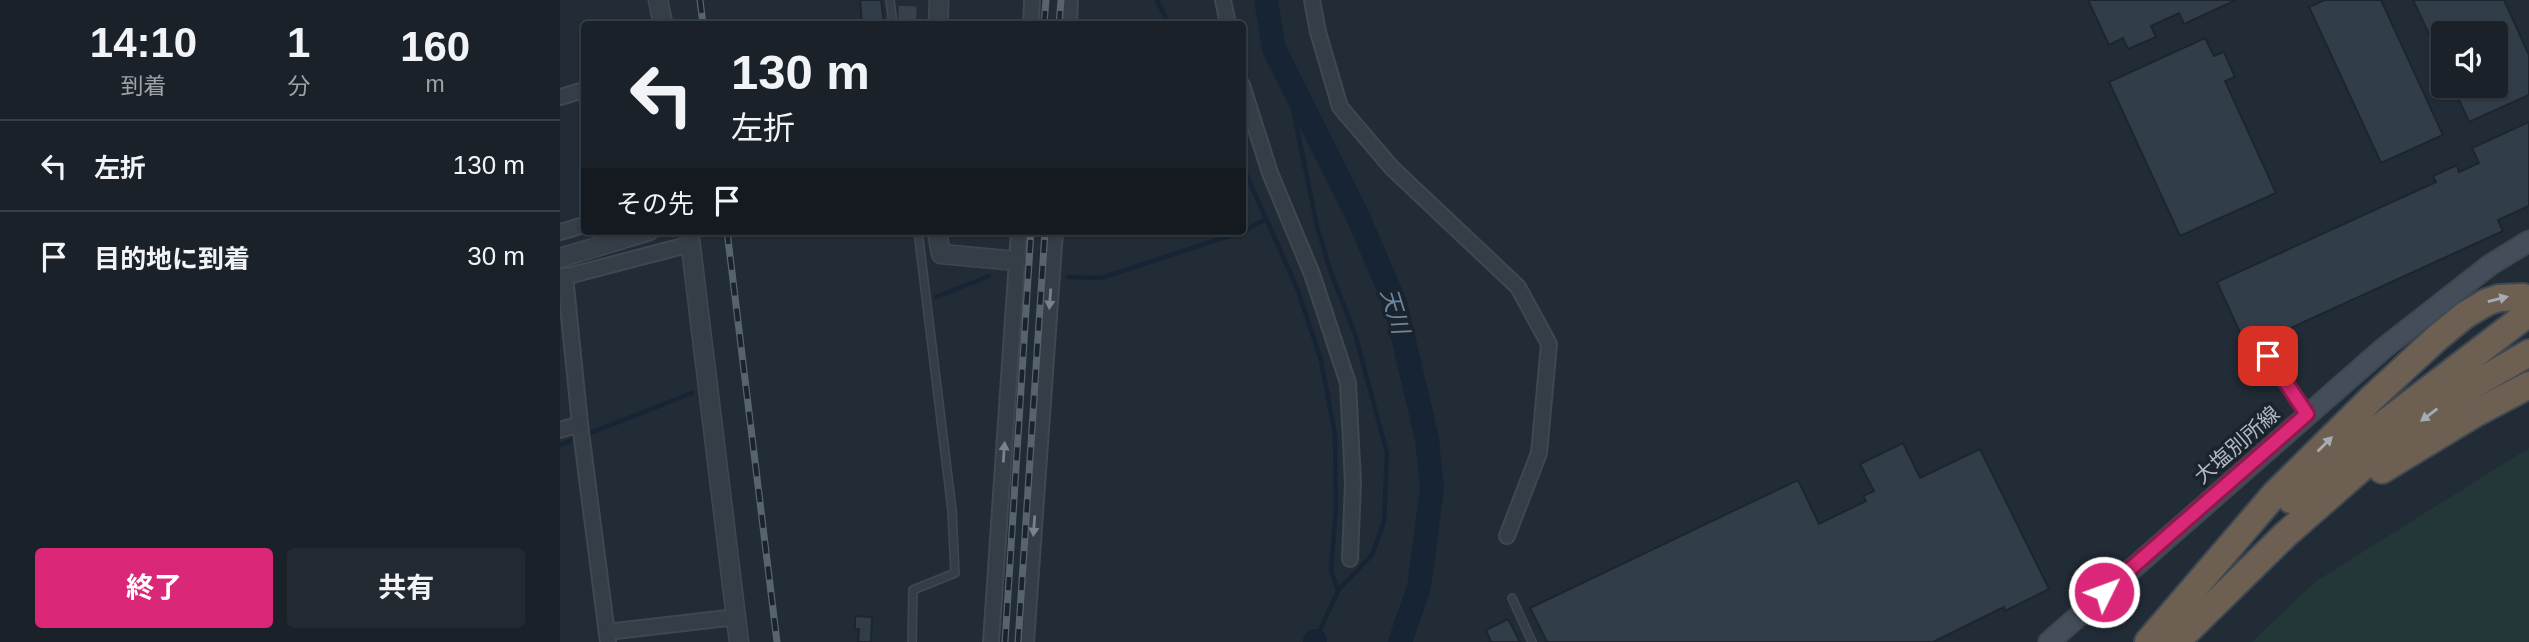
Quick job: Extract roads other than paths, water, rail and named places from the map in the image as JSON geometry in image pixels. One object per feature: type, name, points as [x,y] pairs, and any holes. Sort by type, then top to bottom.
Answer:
[{"type":"highway","points":[[2174,634],[2274,495],[2371,399],[2465,315],[2499,298],[2526,304]]},
{"type":"highway","points":[[2449,387],[2526,304]]},
{"type":"highway","points":[[2449,387],[2529,324]]},
{"type":"highway","points":[[2174,634],[2269,519],[2352,448],[2529,341]]},
{"type":"highway","points":[[2449,387],[2529,353]]},
{"type":"highway","points":[[2148,642],[2174,634],[2290,539],[2367,481],[2476,413],[2529,386]]},
{"type":"main road","name":"大塩別所線","points":[[2049,642],[2307,414],[2441,302],[2490,265],[2529,241]]},
{"type":"street","points":[[658,0],[662,21]]},
{"type":"street","points":[[938,21],[939,0]]},
{"type":"street","points":[[1031,21],[1032,0]]},
{"type":"street","points":[[1069,21],[1070,0]]},
{"type":"street","points":[[1223,0],[1227,21]]},
{"type":"street","points":[[1312,0],[1318,32],[1340,107],[1392,168],[1518,287],[1549,344],[1539,453],[1507,536]]},
{"type":"street","points":[[560,97],[581,91]]},
{"type":"street","points":[[1246,98],[1270,173],[1312,274],[1348,383],[1353,483],[1350,559]]},
{"type":"street","points":[[560,232],[581,226]]},
{"type":"street","points":[[560,258],[636,235]]},
{"type":"street","points":[[938,235],[941,254],[1017,261]]},
{"type":"street","points":[[991,642],[1019,235]]},
{"type":"street","points":[[1026,642],[1055,235]]},
{"type":"street","points":[[736,617],[608,637],[562,277],[690,237],[736,617],[738,642]]},
{"type":"street","points":[[560,430],[581,433]]},
{"type":"lane","points":[[890,0],[893,21]]},
{"type":"lane","points":[[912,642],[913,590],[955,573],[952,510],[918,235]]},
{"type":"lane","points":[[2268,356],[2307,414]]},
{"type":"lane","points":[[1512,598],[1532,642]]},
{"type":"waterway","points":[[1157,0],[1168,21]]},
{"type":"waterway","name":"天川","points":[[1266,0],[1274,49],[1358,217],[1395,303],[1427,439],[1432,488],[1419,587],[1400,642]]},
{"type":"waterway","points":[[1285,70],[1317,226],[1330,270],[1355,334],[1387,453],[1384,522],[1372,555],[1339,589],[1315,641],[1311,642]]},
{"type":"waterway","points":[[1246,174],[1297,288],[1321,360],[1335,435],[1336,508],[1331,570],[1338,591]]},
{"type":"waterway","points":[[1246,230],[1266,219]]},
{"type":"waterway","points":[[1068,277],[1101,278],[1232,235]]},
{"type":"waterway","points":[[936,297],[989,276]]},
{"type":"waterway","points":[[560,445],[692,393]]},
{"type":"tunnel","points":[[907,21],[908,0]]},
{"type":"railway","points":[[700,0],[703,21]]},
{"type":"railway","points":[[1044,21],[1046,0]]},
{"type":"railway","points":[[1059,21],[1061,0]]},
{"type":"railway","points":[[727,235],[777,642]]},
{"type":"railway","points":[[1005,642],[1031,235]]},
{"type":"railway","points":[[1018,642],[1045,235]]}]
